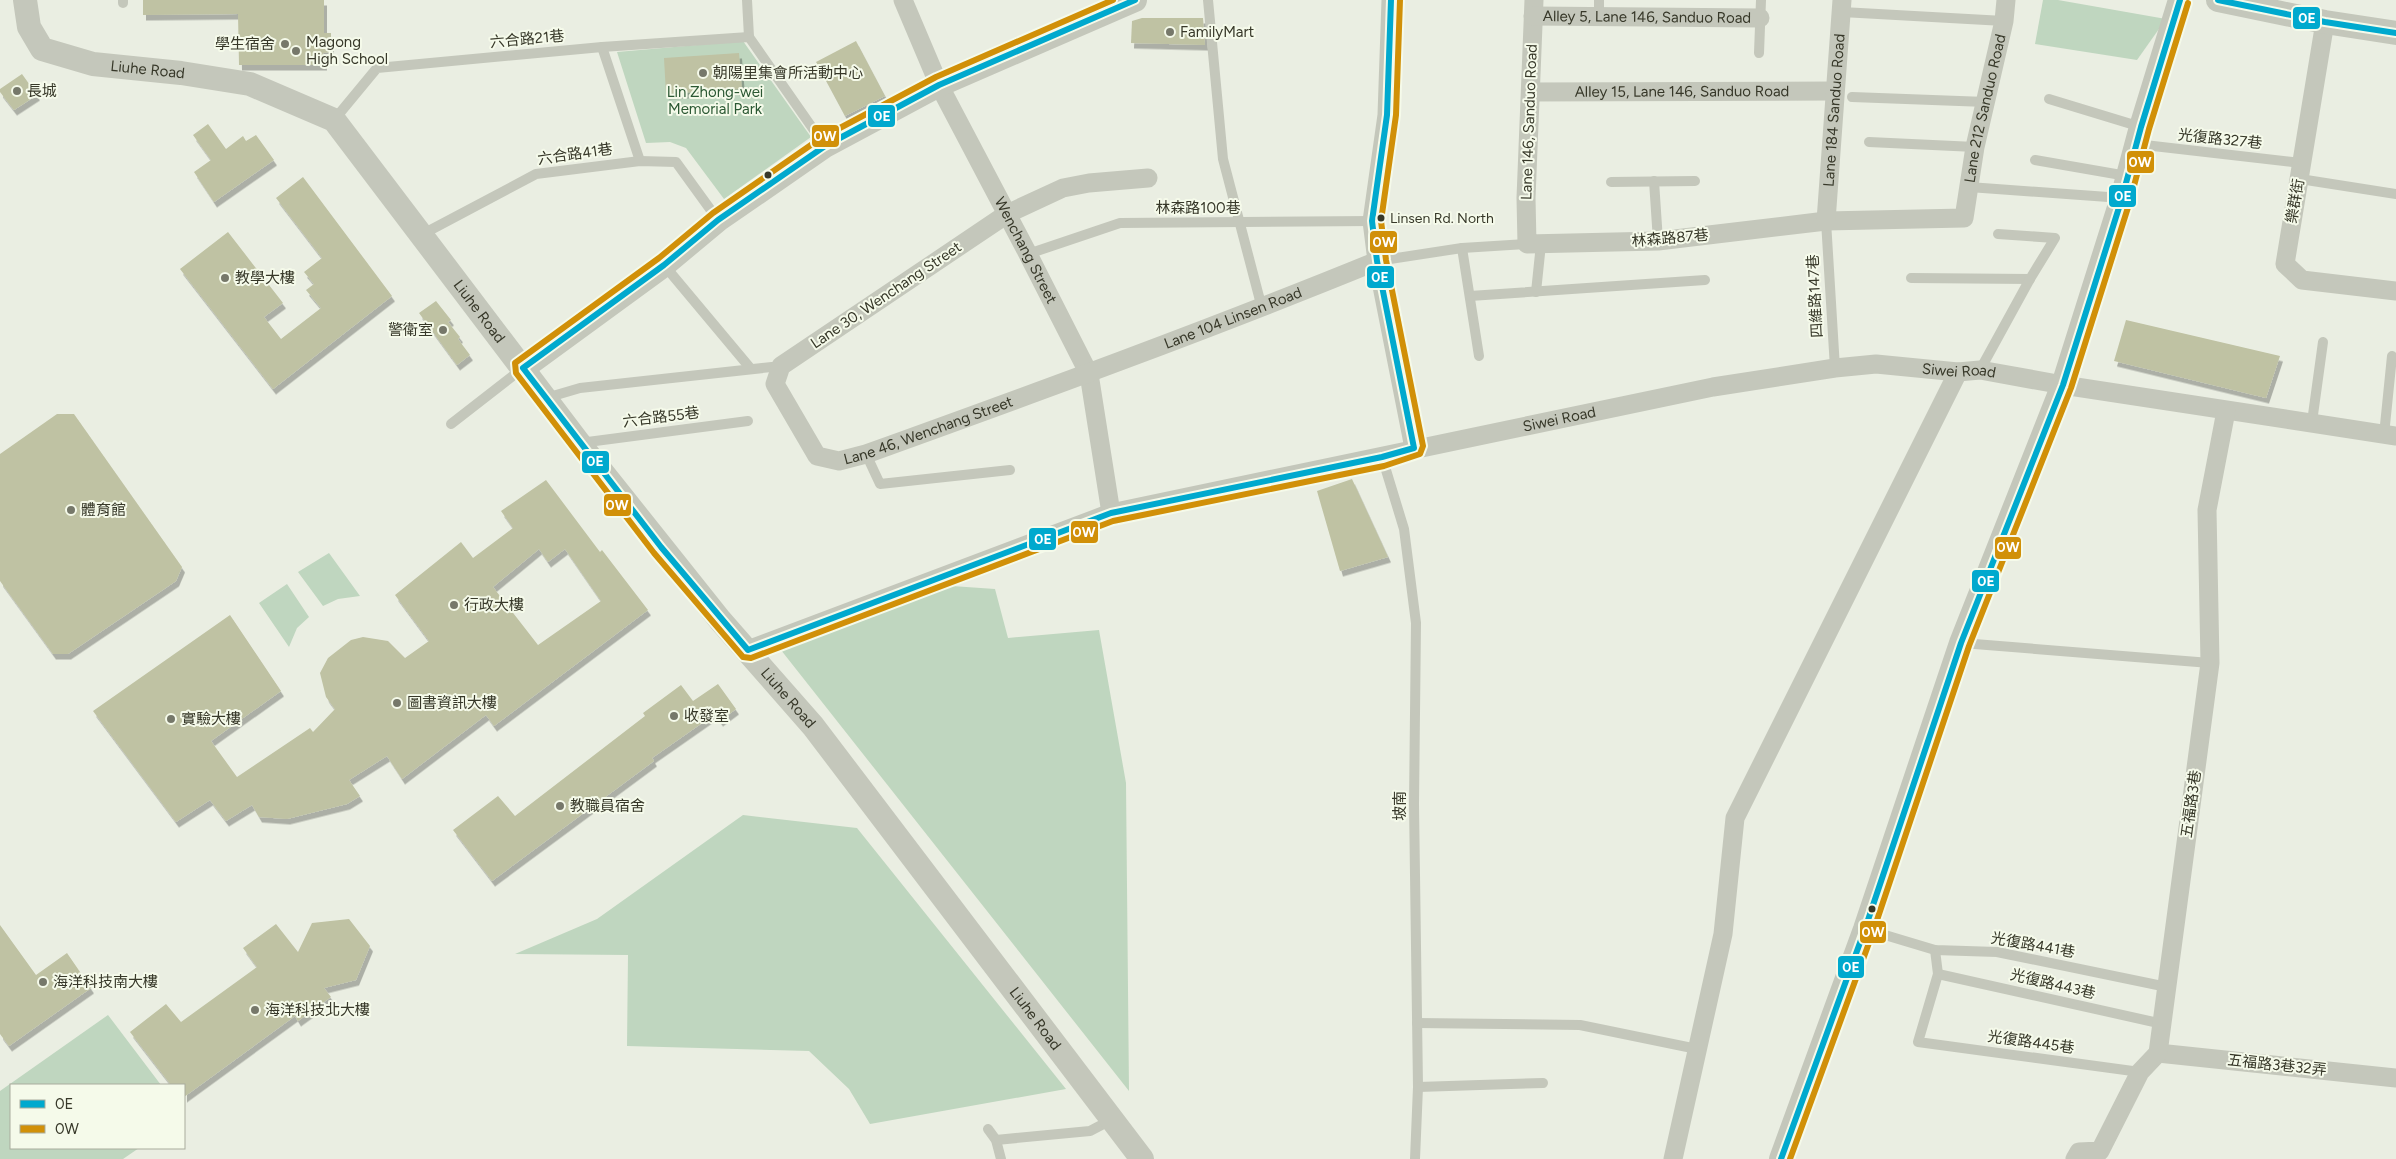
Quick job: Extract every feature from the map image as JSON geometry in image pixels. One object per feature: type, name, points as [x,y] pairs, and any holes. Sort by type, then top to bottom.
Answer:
[{"type":"street","name":"Liuhe Road","points":[[25,0],[29,27],[42,49],[92,64],[181,73],[250,84],[334,120],[579,443],[720,620],[812,726],[1142,1159]]},
{"type":"street","name":"Wenchang Street","points":[[903,0],[939,85],[1089,374],[1111,512]]},
{"type":"street","points":[[522,368],[664,265],[718,220],[825,146],[939,85],[1131,0]]},
{"type":"street","points":[[1391,0],[1387,115],[1372,221],[1377,261],[1414,448]]},
{"type":"street","name":"Lane 212 Sanduo Road","points":[[1964,218],[1975,147],[2004,22],[2006,0]]},
{"type":"street","points":[[1781,1159],[1865,929],[1961,642],[2063,385],[2125,188],[2180,0]]},
{"type":"street","points":[[2218,0],[2326,22],[2396,33]]},
{"type":"street","name":"Lane 184 Sanduo Road","points":[[1826,221],[1834,92],[1842,6]]},
{"type":"street","name":"Alley 5, Lane 146, Sanduo Road","points":[[1533,8],[1760,9]]},
{"type":"street","name":"Lane 146, Sanduo Road","points":[[1533,8],[1526,198],[1534,244]]},
{"type":"street","name":"樂群街","points":[[2326,22],[2285,264],[2302,280],[2396,292]]},
{"type":"street","name":"Alley 15, Lane 146, Sanduo Road","points":[[1531,92],[1834,92]]},
{"type":"street","name":"Lane 30, Wenchang Street","points":[[781,366],[1007,214],[1063,188],[1089,183],[1148,178]]},
{"type":"street","name":"林森路87巷","points":[[1534,244],[1658,241],[1826,221],[1964,218]]},
{"type":"street","name":"Lane 104 Linsen Road","points":[[1089,374],[1262,308],[1377,261]]},
{"type":"street","name":"Siwei Road","points":[[748,650],[1111,512],[1713,387],[1835,368],[1876,364],[1958,372],[1980,370],[2063,385],[2226,411],[2312,422],[2390,436]]},
{"type":"street","name":"Lane 46, Wenchang Street","points":[[781,366],[775,384],[817,456],[839,461],[866,454],[1089,374]]},
{"type":"street","points":[[1673,1159],[1722,934],[1735,818],[1958,372]]},
{"type":"street","name":"五福路3巷","points":[[2158,1053],[2210,663],[2207,510],[2226,411]]},
{"type":"street","points":[[2074,1159],[2079,1152],[2100,1151],[2140,1072],[2158,1053]]},
{"type":"street","name":"五福路3巷32弄","points":[[2158,1053],[2396,1078]]},
{"type":"lane","points":[[747,0],[749,37],[825,146]]},
{"type":"lane","points":[[1208,0],[1223,159],[1238,223],[1262,308]]},
{"type":"lane","points":[[1842,6],[2004,22]]},
{"type":"lane","points":[[1759,53],[1760,9]]},
{"type":"lane","name":"六合路21巷","points":[[334,120],[377,68],[602,47],[749,37]]},
{"type":"lane","points":[[602,47],[640,161]]},
{"type":"lane","points":[[1852,97],[1986,102]]},
{"type":"lane","name":"光復路327巷","points":[[2049,99],[2139,136],[2301,171],[2396,194]]},
{"type":"lane","points":[[1869,142],[1975,147]]},
{"type":"lane","points":[[2035,160],[2125,188]]},
{"type":"lane","name":"六合路41巷","points":[[422,235],[536,174],[640,161],[676,162],[718,220]]},
{"type":"lane","points":[[1654,181],[1658,241]]},
{"type":"lane","points":[[1612,182],[1695,181]]},
{"type":"lane","points":[[1969,187],[2125,188]]},
{"type":"lane","name":"林森路100巷","points":[[1028,254],[1120,223],[1372,221]]},
{"type":"lane","name":"四維路147巷","points":[[1826,221],[1835,368]]},
{"type":"lane","points":[[1980,370],[2055,238],[1998,234]]},
{"type":"lane","points":[[1534,244],[1536,292]]},
{"type":"lane","name":"林森路87巷","points":[[1377,261],[1462,248],[1534,244]]},
{"type":"lane","points":[[1462,248],[1479,356]]},
{"type":"lane","points":[[664,265],[751,369]]},
{"type":"lane","points":[[1911,278],[2030,279]]},
{"type":"lane","points":[[1470,296],[1705,280]]},
{"type":"lane","points":[[2312,422],[2323,342]]},
{"type":"lane","points":[[2390,436],[2392,356]]},
{"type":"lane","points":[[546,398],[580,388],[781,366]]},
{"type":"lane","points":[[450,424],[522,368]]},
{"type":"lane","name":"六合路55巷","points":[[579,443],[748,421]]},
{"type":"lane","points":[[866,454],[880,484],[1010,470]]},
{"type":"lane","name":"坡南","points":[[1382,457],[1404,529],[1416,623],[1414,804],[1418,1087],[1415,1159]]},
{"type":"lane","points":[[1961,642],[2210,663]]},
{"type":"lane","name":"光復路441巷","points":[[1865,929],[1935,950],[1997,952],[2167,987]]},
{"type":"lane","points":[[1935,950],[1938,974]]},
{"type":"lane","name":"光復路443巷","points":[[1938,974],[2163,1024]]},
{"type":"lane","name":"光復路445巷","points":[[1938,974],[1918,1042],[2140,1072]]},
{"type":"lane","points":[[1417,1023],[1580,1025],[1697,1050]]},
{"type":"lane","points":[[1418,1087],[1543,1083]]},
{"type":"lane","points":[[996,1140],[1090,1131],[1111,1120]]},
{"type":"lane","points":[[988,1129],[996,1140],[1001,1159]]},
{"type":"green space","points":[[2043,0],[2058,0],[2166,19],[2137,60],[2035,44]]},
{"type":"green space","name":"Lin Zhong-wei Memorial Park","points":[[743,41],[811,137],[724,199],[686,148],[670,142],[646,143],[617,52]]},
{"type":"green space","points":[[329,553],[360,596],[338,599],[323,606],[298,572]]},
{"type":"green space","points":[[287,584],[309,617],[297,628],[289,647],[259,603]]},
{"type":"green space","points":[[952,586],[995,589],[1008,638],[1099,630],[1126,783],[1129,1091],[777,645]]},
{"type":"green space","points":[[743,815],[857,828],[1066,1089],[870,1124],[849,1089],[809,1051],[627,1046],[628,955],[515,954],[597,919]]},
{"type":"green space","points":[[108,1015],[160,1084],[10,1084],[10,1149],[138,1149],[123,1159],[0,1159],[0,1091]]},
{"type":"building","points":[[143,0],[324,0],[324,33],[331,33],[331,52],[323,53],[324,65],[239,65],[238,14],[143,15]]},
{"type":"building","name":"FamilyMart","points":[[1142,18],[1203,18],[1205,45],[1131,43],[1132,21]]},
{"type":"building","points":[[856,41],[885,96],[845,116],[816,62]]},
{"type":"building","name":"朝陽里集會所活動中心","points":[[739,53],[742,89],[666,94],[664,58]]},
{"type":"building","name":"長城","points":[[22,74],[37,95],[14,110],[0,92],[0,89]]},
{"type":"building","points":[[208,124],[226,149],[243,136],[246,141],[256,135],[274,160],[214,202],[194,172],[211,160],[193,135]]},
{"type":"building","name":"教學大樓","points":[[303,177],[392,296],[273,389],[180,269],[228,232],[283,303],[264,317],[281,339],[321,308],[306,290],[314,284],[304,272],[322,258],[276,198]]},
{"type":"building","name":"警衛室","points":[[436,301],[451,320],[448,322],[460,337],[458,339],[470,355],[457,365],[419,313]]},
{"type":"building","points":[[2126,320],[2280,356],[2266,398],[2114,361]]},
{"type":"building","name":"體育館","points":[[57,414],[74,414],[182,567],[176,581],[68,654],[53,654],[0,581],[0,454]]},
{"type":"building","points":[[1352,479],[1388,557],[1340,571],[1317,491]]},
{"type":"building","points":[[546,480],[600,552],[602,550],[648,610],[494,726],[486,715],[402,779],[387,756],[349,780],[360,796],[347,804],[287,819],[259,817],[252,805],[226,821],[210,800],[176,822],[93,711],[230,615],[281,691],[211,741],[237,777],[310,728],[313,732],[335,709],[326,697],[320,673],[328,658],[351,640],[363,637],[388,641],[405,658],[429,641],[395,595],[461,542],[473,558],[513,528],[501,511]],"holes":[[[539,549],[548,562],[565,549],[601,601],[538,645],[493,587]]]},
{"type":"building","name":"教職員宿舍","points":[[718,684],[736,709],[720,721],[715,714],[652,758],[654,761],[492,881],[453,830],[498,796],[515,816],[645,716],[643,713],[681,685],[693,701]]},
{"type":"building","name":"海洋科技北大樓","points":[[349,919],[370,946],[356,980],[324,988],[331,997],[298,1021],[295,1016],[185,1096],[185,1084],[170,1084],[130,1032],[166,1004],[181,1022],[257,967],[243,948],[276,924],[298,952],[312,923]]},
{"type":"building","name":"海洋科技南大樓","points":[[0,925],[36,975],[67,953],[91,988],[9,1046],[0,1034]]},
{"type":"transit line","name":"0W","points":[[1113,0],[936,77],[821,138],[713,213],[659,258],[515,363],[516,373],[654,553],[743,657],[751,658],[1113,521],[1384,466],[1420,454],[1423,446],[1386,260],[1381,221],[1396,115],[1400,0]]},
{"type":"transit line","name":"0E","points":[[1135,0],[939,85],[825,146],[718,220],[664,265],[523,368],[661,547],[748,650],[1111,513],[1382,457],[1414,448],[1377,261],[1372,221],[1387,115],[1391,0]]},
{"type":"transit line","name":"0E","points":[[1781,1159],[1865,929],[1961,643],[2063,385],[2122,198],[2141,127],[2180,0]]},
{"type":"transit line","name":"0E","points":[[2218,0],[2325,22],[2396,33]]},
{"type":"transit line","name":"0W","points":[[1790,1159],[1873,932],[1969,646],[2071,388],[2130,201],[2149,129],[2188,3]]},
{"type":"place","name":"FamilyMart","points":[[1170,32]]},
{"type":"place","name":"學生宿舍","points":[[285,44]]},
{"type":"place","name":"Magong High School","points":[[296,51]]},
{"type":"place","name":"朝陽里集會所活動中心","points":[[703,73]]},
{"type":"place","name":"長城","points":[[17,91]]},
{"type":"place","name":"Linsen Rd. North","points":[[1381,218]]},
{"type":"place","name":"教學大樓","points":[[225,278]]},
{"type":"place","name":"警衛室","points":[[443,330]]},
{"type":"place","name":"體育館","points":[[71,510]]},
{"type":"place","name":"行政大樓","points":[[454,605]]},
{"type":"place","name":"圖書資訊大樓","points":[[397,703]]},
{"type":"place","name":"收發室","points":[[674,716]]},
{"type":"place","name":"實驗大樓","points":[[171,719]]},
{"type":"place","name":"教職員宿舍","points":[[560,806]]},
{"type":"place","name":"海洋科技南大樓","points":[[43,982]]},
{"type":"place","name":"海洋科技北大樓","points":[[255,1010]]}]
